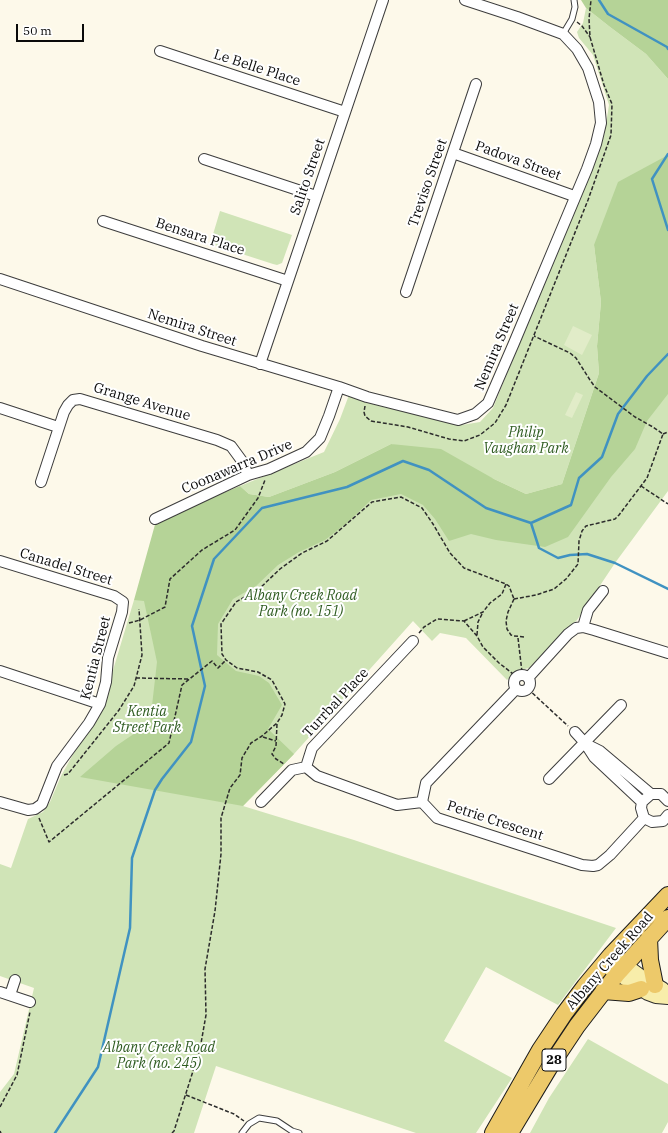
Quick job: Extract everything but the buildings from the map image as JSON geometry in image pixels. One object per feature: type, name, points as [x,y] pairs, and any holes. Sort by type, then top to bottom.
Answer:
[{"type":"main road","name":"Albany Creek Road","points":[[493,1133],[548,1037],[585,986],[607,960],[668,895]]},
{"type":"main road","name":"Albany Creek Road","points":[[510,1133],[562,1047],[603,991],[668,918]]},
{"type":"main road","points":[[603,991],[629,992],[655,989],[650,960],[649,938]]},
{"type":"street","name":"Salito Street","points":[[260,364],[383,0]]},
{"type":"street","name":"Nemira Street","points":[[0,279],[260,364],[339,387],[367,397],[458,420],[475,414],[488,403],[515,342],[596,144],[600,123],[599,102],[588,68],[583,58],[563,34],[518,17],[465,0]]},
{"type":"street","name":"Le Belle Place","points":[[160,51],[345,112]]},
{"type":"street","name":"Treviso Street","points":[[406,292],[476,84]]},
{"type":"street","name":"Padova Street","points":[[453,153],[574,196]]},
{"type":"street","points":[[204,159],[316,196]]},
{"type":"street","name":"Bensara Place","points":[[103,221],[288,281]]},
{"type":"street","name":"Coonawarra Drive","points":[[155,519],[248,475],[269,469],[306,452],[320,438],[339,387]]},
{"type":"street","name":"Grange Avenue","points":[[41,482],[58,427],[68,405],[73,400],[80,399],[217,440],[231,446],[242,461],[248,475]]},
{"type":"street","points":[[0,408],[58,427]]},
{"type":"street","name":"Canadel Street","points":[[0,560],[114,596],[123,602]]},
{"type":"street","points":[[582,627],[588,610],[603,591]]},
{"type":"street","name":"Kentia Street","points":[[35,809],[42,804],[57,766],[89,723],[100,704],[106,682],[108,658],[122,612],[123,602]]},
{"type":"street","points":[[516,689],[514,681],[522,677],[576,628],[582,627],[668,653]]},
{"type":"street","name":"Turrbal Place","points":[[306,767],[312,748],[413,641]]},
{"type":"street","points":[[0,671],[100,704]]},
{"type":"street","points":[[516,689],[524,691],[528,689],[530,684],[522,677]]},
{"type":"street","points":[[261,802],[292,770],[306,767],[317,776],[397,805],[422,802],[426,783],[516,689]]},
{"type":"street","points":[[549,779],[621,705]]},
{"type":"street","points":[[575,732],[594,757],[642,802]]},
{"type":"street","points":[[584,743],[600,751],[651,794]]},
{"type":"street","points":[[666,821],[652,822],[644,818],[641,808],[642,802],[651,794],[656,793],[667,797]]},
{"type":"street","points":[[0,802],[21,809],[35,809]]},
{"type":"street","name":"Petrie Crescent","points":[[422,802],[437,818],[582,864],[593,866],[598,865],[610,855],[644,818]]},
{"type":"street","points":[[607,960],[655,989],[656,996],[668,997]]},
{"type":"street","points":[[10,995],[15,980]]},
{"type":"street","points":[[0,992],[30,1002]]},
{"type":"lane","points":[[563,34],[572,19],[575,7],[574,0]]},
{"type":"lane","points":[[242,1133],[249,1124],[259,1118],[277,1121],[292,1131],[298,1133]]},
{"type":"path","points":[[572,19],[582,26],[590,37],[589,19],[591,0]]},
{"type":"path","points":[[534,336],[570,353],[576,358],[596,387],[635,418],[663,434]]},
{"type":"path","points":[[514,599],[536,595],[554,589],[566,579],[578,564],[579,541],[582,531],[586,526],[615,518],[620,515],[651,470],[657,448],[663,434],[668,432]]},
{"type":"path","points":[[140,620],[164,607],[170,579],[202,550],[235,530],[258,498],[269,469]]},
{"type":"path","points":[[641,486],[668,504]]},
{"type":"path","points":[[172,1133],[186,1095],[200,1049],[206,1015],[206,968],[215,911],[221,854],[221,818],[230,788],[240,775],[242,758],[251,743],[277,723],[282,715],[285,704],[272,680],[258,672],[237,668],[226,660],[222,654],[221,624],[236,602],[259,589],[280,569],[302,553],[327,542],[372,502],[401,497],[422,508],[450,553],[464,568],[509,586],[514,599],[508,612],[506,621],[507,629],[511,635],[525,637]]},
{"type":"path","points":[[477,636],[478,622],[483,612],[490,603],[502,594],[506,584]]},
{"type":"path","points":[[68,774],[119,710],[134,686],[142,655],[139,609]]},
{"type":"path","points":[[413,641],[424,627],[437,619],[464,621],[483,612]]},
{"type":"path","points":[[464,621],[477,636],[483,646],[499,663],[522,677]]},
{"type":"path","points":[[518,637],[522,677]]},
{"type":"path","points":[[35,809],[49,842],[77,817],[169,743],[182,685],[212,661],[218,668],[226,660]]},
{"type":"path","points":[[136,678],[189,680]]},
{"type":"path","points":[[528,689],[575,732]]},
{"type":"path","points":[[277,723],[276,746],[272,754],[276,759],[292,770]]},
{"type":"path","points":[[262,736],[276,741]]},
{"type":"path","points":[[0,1107],[17,1075],[30,1010],[30,1002]]},
{"type":"path","points":[[186,1095],[234,1114],[249,1124]]},
{"type":"green space","points":[[581,0],[668,0],[668,79],[646,54],[586,8]]},
{"type":"green space","name":"Philip Vaughan Park","points":[[586,8],[646,54],[668,79],[668,230],[594,245],[601,302],[597,346],[599,373],[562,484],[526,494],[494,479],[391,444],[335,472],[269,497],[249,494],[240,486],[324,452],[340,419],[349,395],[462,425],[480,422],[493,408],[604,136],[609,105],[593,55],[579,38],[577,32],[583,23]]},
{"type":"green space","points":[[668,155],[668,394],[647,421],[635,449],[611,477],[568,537],[545,547],[496,540],[471,534],[449,541],[435,519],[423,505],[401,494],[371,500],[348,522],[325,540],[299,552],[278,565],[256,586],[233,599],[218,624],[217,655],[236,671],[259,676],[269,683],[282,705],[268,729],[294,754],[243,806],[80,777],[116,746],[150,723],[157,662],[144,601],[134,600],[156,521],[240,486],[249,494],[269,497],[335,472],[391,444],[441,449],[494,479],[526,494],[562,484],[599,373],[597,346],[601,302],[594,245],[618,182]]},
{"type":"green space","points":[[220,211],[292,235],[282,263],[277,265],[273,264],[208,243],[211,241]]},
{"type":"green space","points":[[573,326],[592,335],[582,355],[564,345]]},
{"type":"green space","points":[[668,354],[668,491],[615,563],[577,620],[529,668],[516,671],[507,680],[466,638],[440,633],[432,641],[413,621],[294,754],[243,806],[354,840],[616,928],[558,1005],[486,967],[444,1041],[512,1078],[476,1133],[416,1133],[216,1066],[194,1133],[0,1133],[0,1092],[14,1074],[34,988],[0,976],[0,864],[11,868],[28,819],[43,812],[50,802],[61,776],[105,697],[134,600],[144,600],[403,461],[531,523]]},
{"type":"green space","points":[[576,392],[583,395],[572,418],[565,415]]},
{"type":"green space","points":[[588,1039],[668,1084],[668,1122],[662,1133],[530,1133],[549,1098]]},
{"type":"waterway","points":[[599,0],[608,14],[667,47],[668,49]]},
{"type":"waterway","points":[[668,154],[652,179],[668,230]]},
{"type":"waterway","points":[[55,1133],[98,1067],[130,928],[132,858],[155,790],[191,742],[205,686],[192,626],[214,559],[262,508],[347,487],[403,461],[429,470],[486,508],[531,523],[571,505],[579,478],[602,457],[618,414],[647,376],[668,354]]},
{"type":"waterway","points":[[531,523],[539,548],[558,558],[570,555],[587,554],[615,563],[668,589]]},
{"type":"park label","name":"Albany Creek Road Park (no. 151)","points":[[301,604]]},
{"type":"park label","name":"Kentia Street Park","points":[[147,720]]},
{"type":"park label","name":"Albany Creek Road Park (no. 245)","points":[[159,1056]]}]
